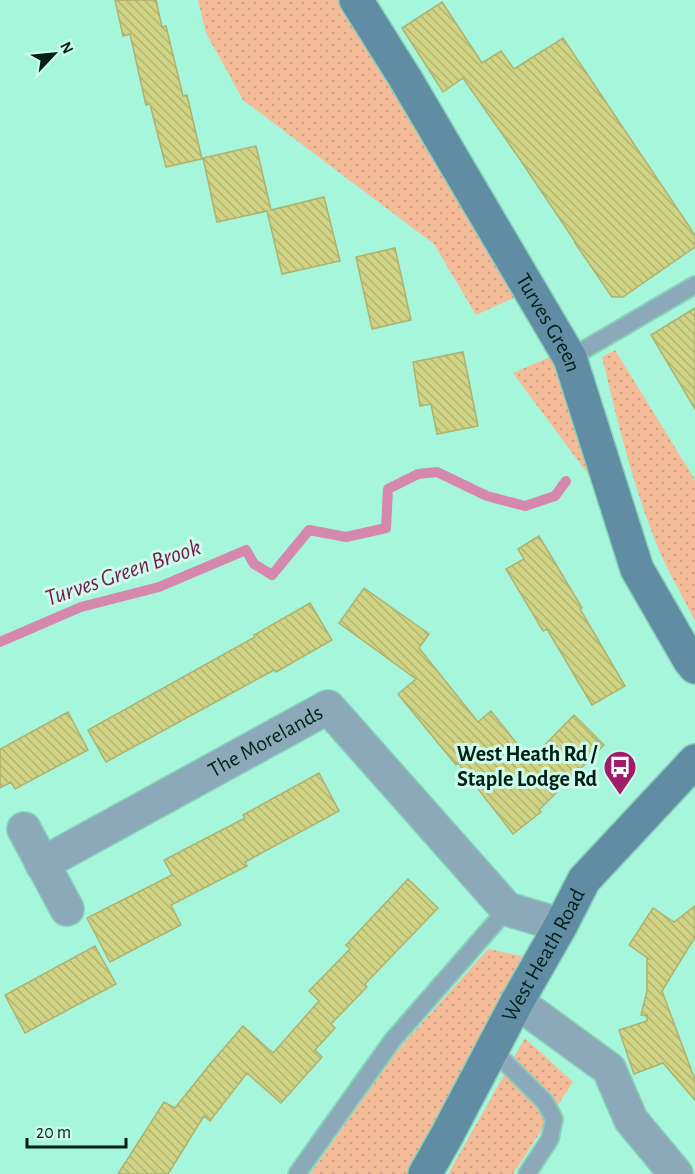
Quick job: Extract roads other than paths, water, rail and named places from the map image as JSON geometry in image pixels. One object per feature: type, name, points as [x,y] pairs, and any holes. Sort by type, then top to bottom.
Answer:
[{"type":"street","name":"Turves Green","points":[[356,0],[411,88],[570,358],[637,569],[695,667]]},
{"type":"street","name":"The Morelands","points":[[42,864],[328,707],[507,909]]},
{"type":"street","name":"West Heath Road","points":[[425,1174],[584,880],[695,761]]},
{"type":"street","points":[[24,829],[67,909]]},
{"type":"street","points":[[507,909],[561,926]]},
{"type":"street","points":[[517,1002],[609,1069],[631,1120],[676,1174]]},
{"type":"lane","points":[[570,358],[695,285]]},
{"type":"lane","points":[[297,1174],[392,1041],[507,909]]},
{"type":"lane","points":[[492,1049],[545,1102],[554,1119],[550,1139],[527,1174]]},
{"type":"waterway","name":"Turves Green Brook","points":[[0,642],[81,607],[159,587],[246,550],[254,564],[272,575],[309,530],[346,537],[386,528],[388,489],[418,474],[437,472],[487,496],[525,506],[555,496],[566,481]]},
{"type":"place","name":"West Heath Rd / Staple Lodge Rd","points":[[620,796]]}]
